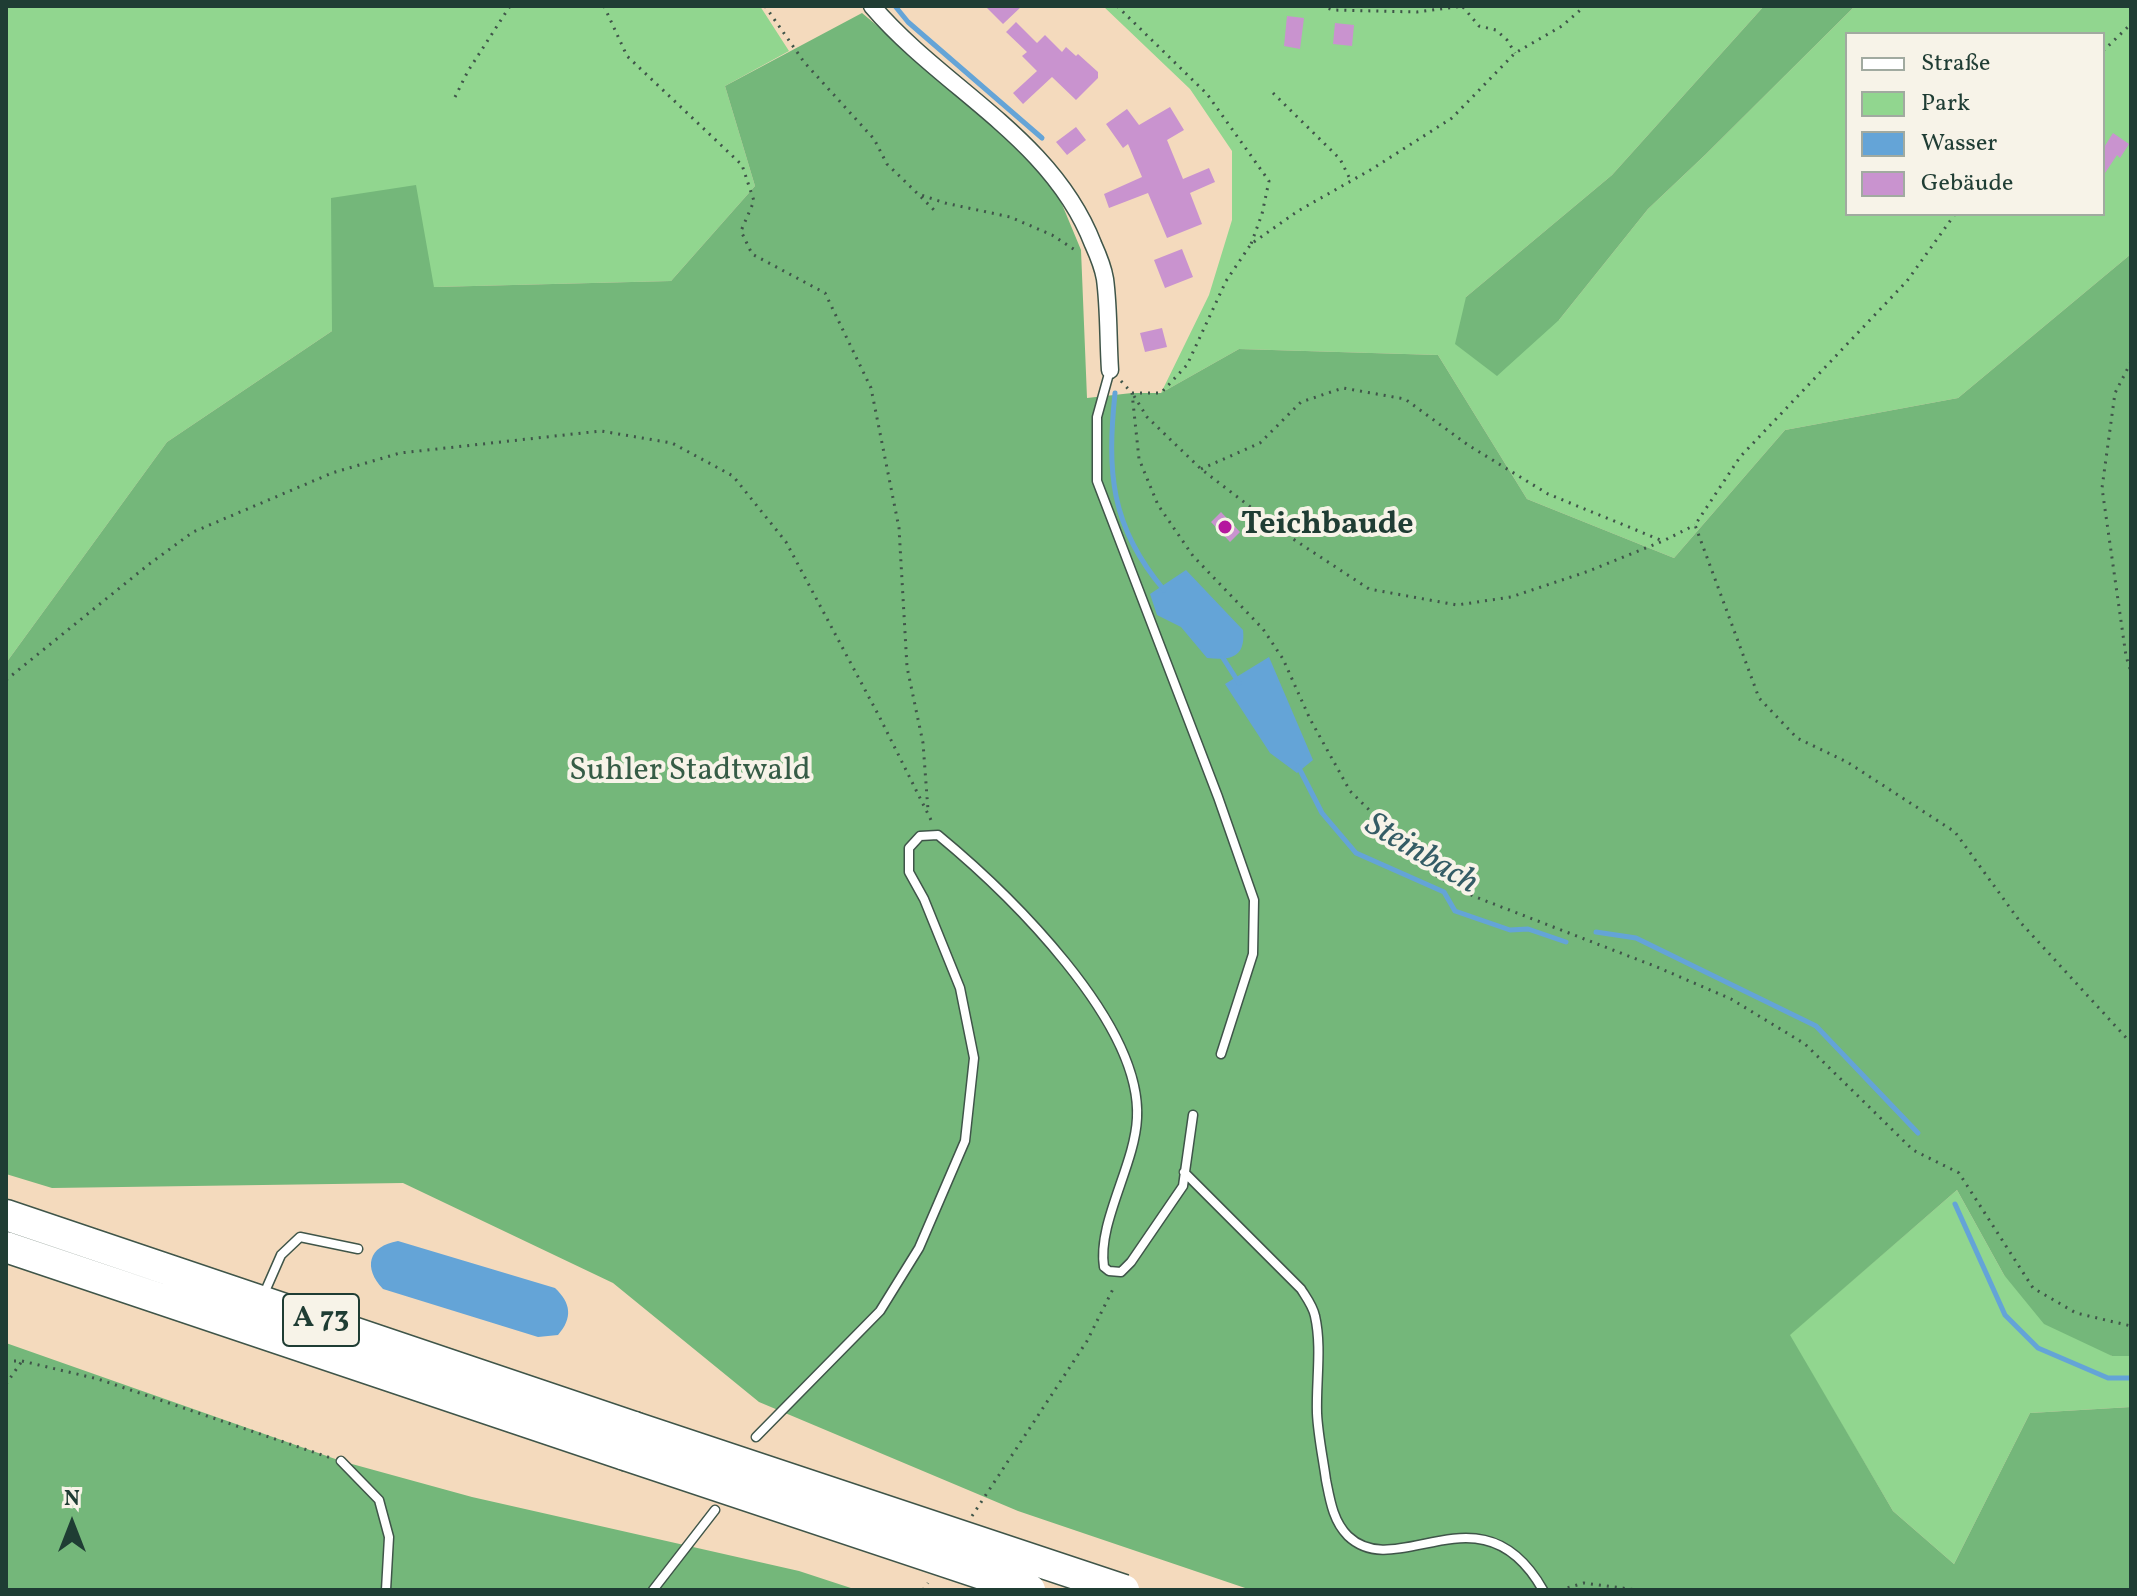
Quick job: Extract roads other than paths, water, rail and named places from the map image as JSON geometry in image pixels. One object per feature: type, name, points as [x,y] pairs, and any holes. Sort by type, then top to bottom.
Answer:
[{"type":"highway","name":"A 73","points":[[6,1215],[261,1300],[1030,1590]]},
{"type":"highway","name":"A 73","points":[[6,1247],[630,1441],[1124,1590]]},
{"type":"street","points":[[872,6],[917,53],[1031,148],[1084,219],[1104,278],[1110,370]]},
{"type":"lane","points":[[1110,370],[1097,417],[1097,481],[1218,797],[1254,900],[1253,954],[1221,1054]]},
{"type":"lane","points":[[756,1437],[880,1311],[919,1248],[965,1141],[974,1058],[960,988],[924,899],[909,872],[909,848],[920,836],[938,835],[970,861],[1045,938],[1078,979],[1124,1054],[1135,1086],[1137,1120],[1119,1194],[1103,1240],[1104,1267],[1116,1273],[1131,1262],[1183,1186],[1193,1115]]},
{"type":"lane","points":[[1184,1172],[1301,1289],[1314,1312],[1319,1337],[1317,1414],[1322,1455],[1333,1510],[1347,1535],[1361,1545],[1378,1549],[1442,1539],[1474,1538],[1511,1550],[1535,1576],[1543,1590]]},
{"type":"lane","points":[[261,1300],[281,1255],[300,1237],[358,1249]]},
{"type":"lane","points":[[341,1461],[379,1500],[389,1537],[386,1590]]},
{"type":"lane","points":[[653,1590],[715,1510]]},
{"type":"water","points":[[1186,570],[1243,630],[1242,646],[1230,658],[1207,658],[1181,627],[1157,615],[1150,594]]},
{"type":"water","points":[[1269,657],[1313,760],[1297,773],[1270,753],[1225,684]]},
{"type":"water","points":[[398,1241],[555,1288],[567,1305],[568,1317],[563,1329],[558,1335],[538,1337],[383,1289],[373,1273],[372,1259],[380,1248]]},
{"type":"waterway","name":"Steinbach","points":[[895,6],[908,22],[1042,138]]},
{"type":"waterway","name":"Steinbach","points":[[1115,393],[1112,448],[1116,497],[1132,543],[1164,590]]},
{"type":"waterway","points":[[1223,658],[1239,683]]},
{"type":"waterway","name":"Steinbach","points":[[1298,766],[1322,813],[1356,853],[1444,892],[1455,911],[1510,930],[1528,929],[1566,942]]},
{"type":"waterway","name":"Steinbach","points":[[1596,932],[1636,938],[1816,1026],[1918,1133]]},
{"type":"waterway","name":"Steinbach","points":[[1955,1204],[2005,1315],[2038,1348],[2108,1378],[2131,1378]]},
{"type":"place","name":"Teichbaude","points":[[1225,527]]},
{"type":"park label","name":"Suhler Stadtwald","points":[[690,773]]}]
